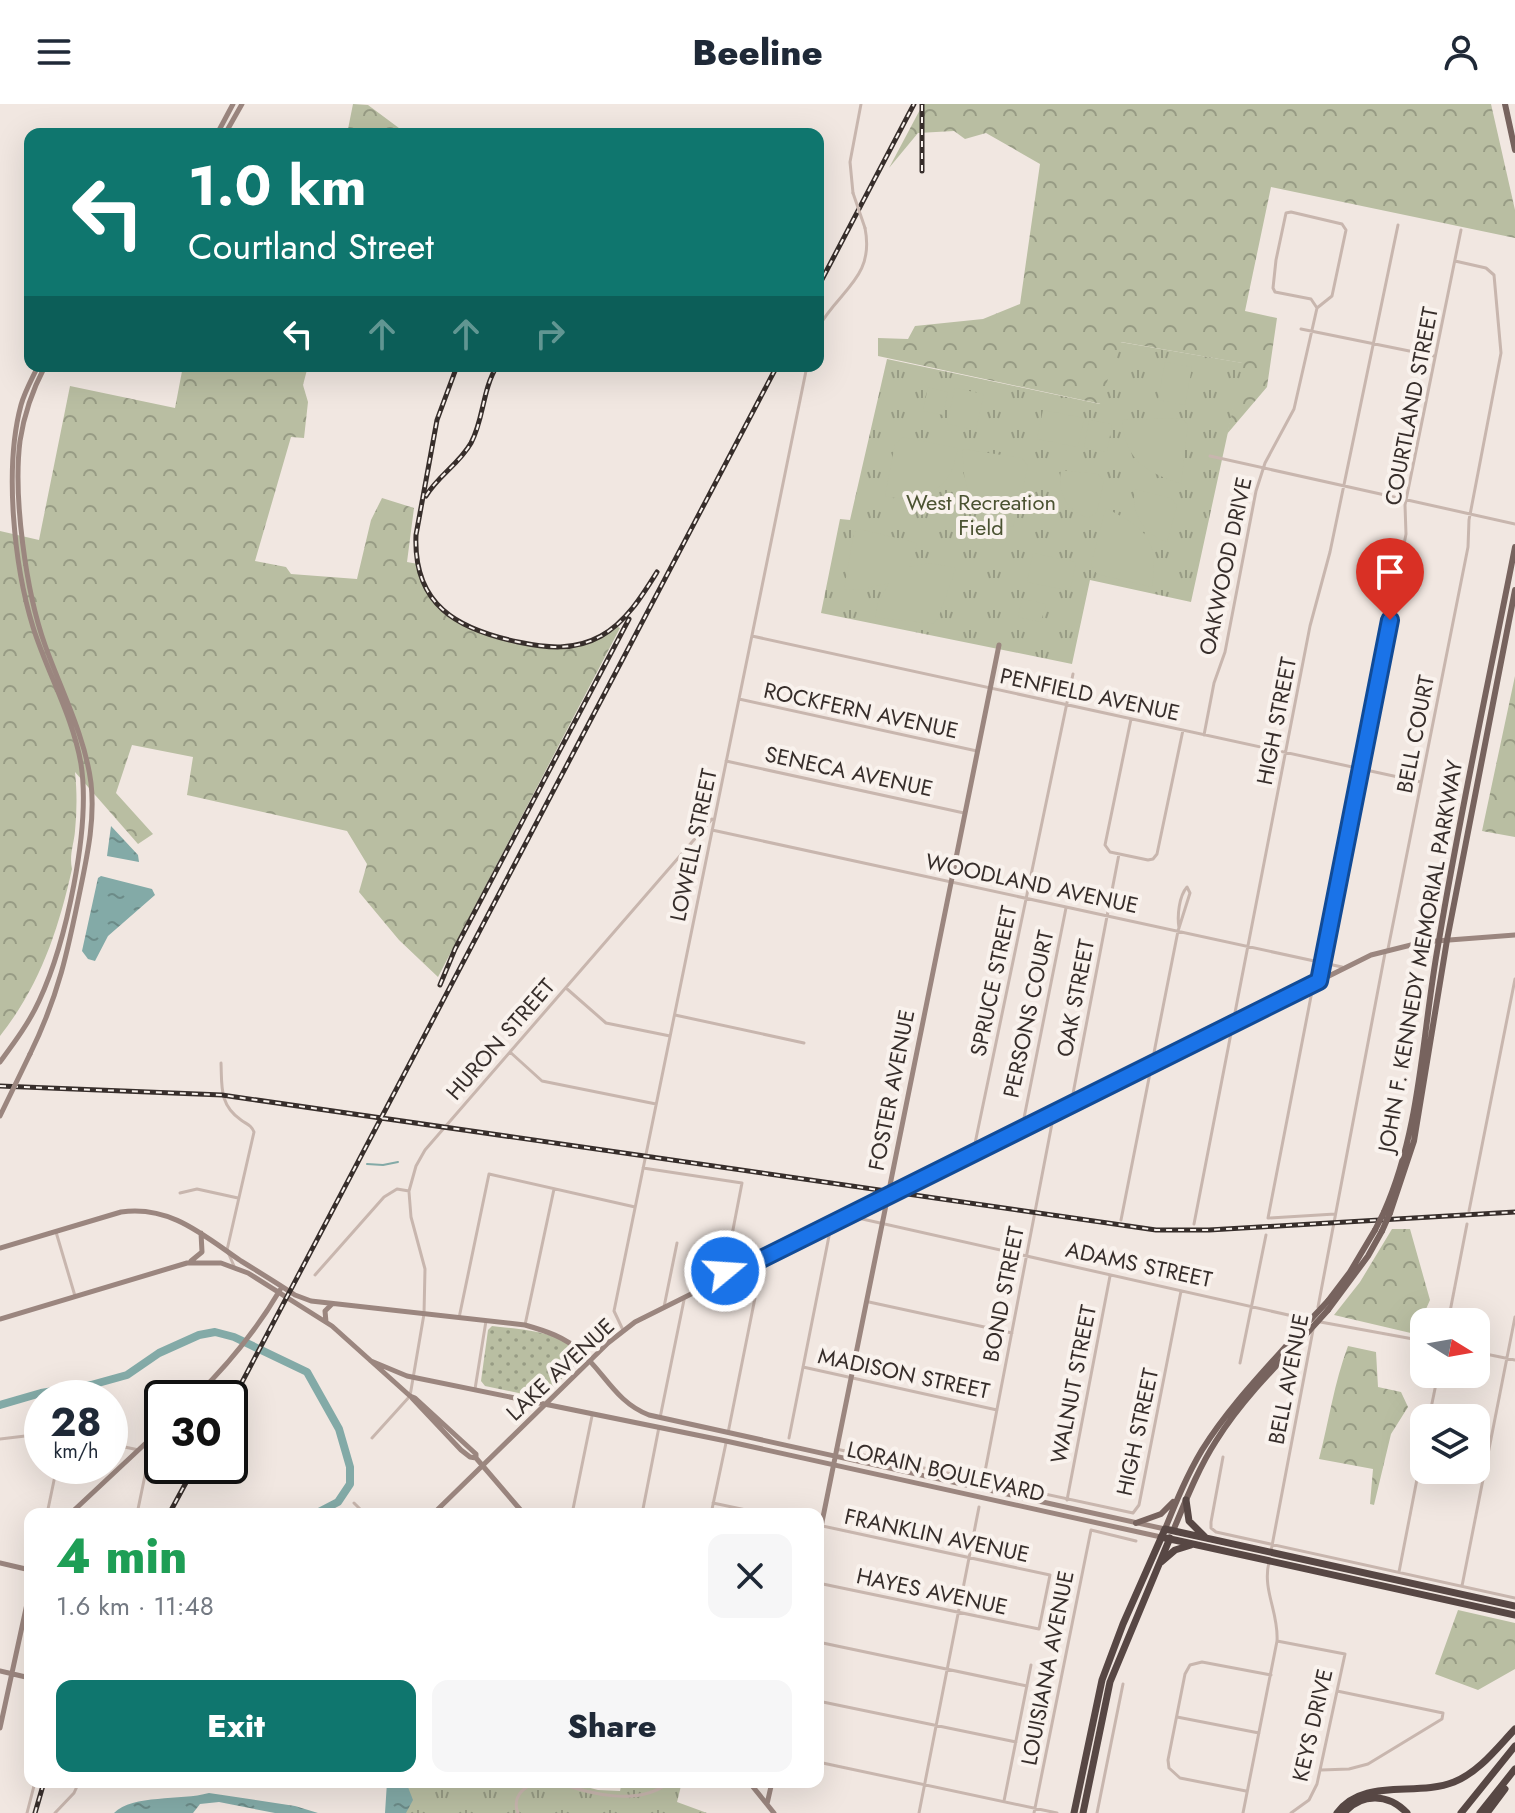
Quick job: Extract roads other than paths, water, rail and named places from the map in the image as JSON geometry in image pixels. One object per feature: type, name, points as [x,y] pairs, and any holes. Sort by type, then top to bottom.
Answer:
[{"type":"highway","points":[[1186,1500],[1189,1521],[1207,1538]]},
{"type":"highway","name":"LORAIN BOULEVARD","points":[[1167,1534],[1207,1538],[1515,1606]]},
{"type":"highway","name":"LORAIN BOULEVARD","points":[[1167,1534],[1199,1545],[1270,1552],[1515,1615]]},
{"type":"highway","name":"JOHN F. KENNEDY MEMORIAL PARKWAY","points":[[1083,1813],[1110,1682],[1157,1567],[1167,1534]]},
{"type":"highway","name":"JOHN F. KENNEDY MEMORIAL PARKWAY","points":[[1074,1813],[1102,1680],[1123,1624],[1167,1534]]},
{"type":"highway","points":[[1157,1567],[1175,1550],[1199,1545]]},
{"type":"highway","points":[[1337,1813],[1351,1798],[1363,1793],[1430,1789],[1455,1781],[1479,1766],[1515,1729]]},
{"type":"highway","points":[[1461,1813],[1515,1746]]},
{"type":"highway","points":[[1480,1813],[1515,1769]]},
{"type":"highway","points":[[1487,1813],[1515,1775]]},
{"type":"highway","points":[[1344,1813],[1355,1802],[1377,1797],[1393,1801],[1407,1813]]},
{"type":"main road","points":[[1505,104],[1515,150]]},
{"type":"main road","name":"JOHN F. KENNEDY MEMORIAL PARKWAY","points":[[1167,1534],[1182,1489],[1201,1451],[1225,1416],[1328,1310],[1368,1256],[1414,1141],[1442,940],[1515,547]]},
{"type":"main road","name":"JOHN F. KENNEDY MEMORIAL PARKWAY","points":[[1442,940],[1515,590]]},
{"type":"main road","name":"JOHN F. KENNEDY MEMORIAL PARKWAY","points":[[1167,1534],[1226,1425],[1328,1301],[1378,1231]]},
{"type":"main road","points":[[1136,1523],[1161,1514],[1182,1489]]},
{"type":"street","points":[[220,128],[233,104]]},
{"type":"street","points":[[228,128],[242,104]]},
{"type":"street","points":[[824,320],[861,272],[867,253],[865,228],[853,193],[849,164],[861,104]]},
{"type":"street","name":"OAKWOOD DRIVE","points":[[1204,735],[1214,683],[1225,652],[1256,491],[1263,468],[1294,409],[1317,308],[1332,296],[1345,226],[1286,213],[1273,288],[1275,292],[1311,299],[1317,308]]},
{"type":"street","name":"HIGH STREET","points":[[1194,1224],[1313,615],[1330,552],[1398,225]]},
{"type":"street","name":"COURTLAND STREET","points":[[1335,1214],[1268,1218],[1316,982],[1323,963],[1406,534],[1406,500],[1461,230]]},
{"type":"street","name":"BELL COURT","points":[[1387,949],[1468,547],[1470,514],[1501,343],[1494,275],[1486,268],[1455,261]]},
{"type":"street","points":[[1301,329],[1436,356]]},
{"type":"street","points":[[0,1062],[30,1019],[53,969],[84,815],[80,763],[33,626],[18,550],[13,482],[15,437],[21,403],[35,372]]},
{"type":"street","points":[[0,1116],[58,991],[92,817],[89,771],[79,734],[43,641],[25,558],[20,439],[27,408],[42,372]]},
{"type":"street","name":"LOWELL STREET","points":[[623,1330],[614,1311],[806,372]]},
{"type":"street","points":[[1210,456],[1515,524]]},
{"type":"street","name":"PENFIELD AVENUE","points":[[752,636],[1421,782]]},
{"type":"street","name":"FOSTER AVENUE","points":[[824,1508],[999,645]]},
{"type":"street","name":"SPRUCE STREET","points":[[973,1153],[1073,674]]},
{"type":"street","name":"ROCKFERN AVENUE","points":[[739,699],[977,751]]},
{"type":"street","name":"OAK STREET","points":[[1071,1104],[1119,854],[1107,850],[1105,842],[1131,719]]},
{"type":"street","points":[[1119,854],[1148,860],[1157,854],[1183,730]]},
{"type":"street","name":"SENECA AVENUE","points":[[726,761],[964,813]]},
{"type":"street","name":"HURON STREET","points":[[409,1191],[416,1166],[425,1150],[715,817]]},
{"type":"street","name":"WOODLAND AVENUE","points":[[712,830],[1345,968]]},
{"type":"street","points":[[1121,1220],[1179,930],[1190,893],[1187,887],[1181,901],[1179,930]]},
{"type":"street","name":"PERSONS COURT","points":[[1022,1128],[1066,907]]},
{"type":"street","name":"LAKE AVENUE","points":[[439,1508],[623,1330],[664,1307],[1387,949],[1442,940],[1515,935]]},
{"type":"street","name":"BELL AVENUE","points":[[1243,1813],[1277,1641],[1276,1618],[1266,1584],[1270,1552],[1387,949]]},
{"type":"street","points":[[1469,1211],[1515,979]]},
{"type":"street","points":[[566,988],[606,1023],[670,1036]]},
{"type":"street","points":[[675,1015],[804,1043]]},
{"type":"street","points":[[510,1052],[542,1081],[656,1104]]},
{"type":"street","points":[[221,1063],[223,1101],[232,1113],[251,1125],[254,1132],[227,1250],[234,1266]]},
{"type":"street","name":"BOND STREET","points":[[983,1482],[1054,1113]]},
{"type":"street","points":[[643,1168],[742,1183],[725,1271],[727,1276]]},
{"type":"street","points":[[459,1318],[489,1174],[635,1207]]},
{"type":"street","points":[[180,1193],[197,1189],[238,1198]]},
{"type":"street","points":[[315,1275],[384,1197],[397,1189],[409,1191],[409,1209],[425,1269],[424,1314],[411,1397],[372,1438]]},
{"type":"street","points":[[525,1325],[554,1189]]},
{"type":"street","points":[[0,1248],[111,1215],[137,1211],[169,1216],[227,1250],[326,1322],[411,1397],[453,1442],[470,1457],[476,1458],[519,1508]]},
{"type":"street","name":"ADAMS STREET","points":[[847,1216],[1315,1321],[1410,1338]]},
{"type":"street","points":[[789,1438],[831,1224]]},
{"type":"street","points":[[1451,1308],[1467,1224]]},
{"type":"street","points":[[56,1232],[75,1296]]},
{"type":"street","points":[[187,1263],[200,1255],[203,1244],[201,1233]]},
{"type":"street","points":[[1240,1363],[1266,1235]]},
{"type":"street","points":[[664,1307],[677,1243]]},
{"type":"street","points":[[0,1319],[187,1263],[211,1261],[234,1266],[303,1298],[525,1325],[565,1339],[589,1361]]},
{"type":"street","points":[[728,1433],[755,1295],[745,1267]]},
{"type":"street","name":"WALNUT STREET","points":[[1067,1500],[1111,1274]]},
{"type":"street","points":[[213,1380],[253,1333],[280,1289]]},
{"type":"street","name":"HIGH STREET","points":[[1067,1500],[1129,1513],[1138,1508],[1181,1290]]},
{"type":"street","points":[[660,1418],[684,1297]]},
{"type":"street","points":[[865,1301],[1012,1333]]},
{"type":"street","points":[[326,1322],[325,1311],[333,1304]]},
{"type":"street","points":[[1462,1586],[1515,1317]]},
{"type":"street","points":[[475,1390],[486,1321]]},
{"type":"street","points":[[1490,1355],[1515,1360]]},
{"type":"street","name":"LORAIN BOULEVARD","points":[[371,1361],[413,1377],[1167,1534]]},
{"type":"street","name":"LORAIN BOULEVARD","points":[[589,1361],[627,1403],[660,1418],[1067,1500]]},
{"type":"street","name":"MADISON STREET","points":[[803,1367],[997,1410]]},
{"type":"street","points":[[573,1508],[592,1414]]},
{"type":"street","points":[[643,1508],[659,1427]]},
{"type":"street","points":[[0,1439],[24,1436]]},
{"type":"street","points":[[712,1508],[726,1441]]},
{"type":"street","points":[[76,1508],[144,1445]]},
{"type":"street","points":[[128,1448],[139,1450]]},
{"type":"street","name":"LORAIN BOULEVARD","points":[[835,1452],[1136,1523],[1167,1534]]},
{"type":"street","name":"LORAIN BOULEVARD","points":[[1223,1457],[1211,1522],[1211,1528],[1216,1532],[1270,1552],[1399,1572],[1515,1598]]},
{"type":"street","points":[[138,1508],[144,1480]]},
{"type":"street","points":[[48,1508],[53,1484]]},
{"type":"street","points":[[1399,1572],[1416,1484]]},
{"type":"street","points":[[354,1503],[359,1508]]},
{"type":"street","points":[[713,1503],[737,1508]]},
{"type":"street","points":[[919,1813],[979,1507]]},
{"type":"street","name":"FRANKLIN AVENUE","points":[[824,1527],[1050,1575],[1039,1629]]},
{"type":"street","name":"LOUISIANA AVENUE","points":[[1035,1811],[1091,1530],[1136,1541]]},
{"type":"street","points":[[0,1563],[24,1569]]},
{"type":"street","name":"HAYES AVENUE","points":[[824,1584],[1039,1629]]},
{"type":"street","points":[[0,1728],[24,1618]]},
{"type":"street","name":"KEYS DRIVE","points":[[1277,1641],[1345,1654],[1321,1770],[1313,1794],[1291,1813]]},
{"type":"street","points":[[824,1643],[1027,1686]]},
{"type":"street","points":[[1248,1791],[1180,1778],[1171,1772],[1168,1760],[1176,1716],[1185,1674],[1194,1663],[1271,1675]]},
{"type":"street","points":[[1004,1801],[1031,1665]]},
{"type":"street","points":[[0,1671],[24,1677]]},
{"type":"street","points":[[1097,1813],[1123,1684]]},
{"type":"street","points":[[1321,1770],[1349,1769],[1368,1764],[1442,1719],[1443,1713],[1337,1691]]},
{"type":"street","points":[[824,1702],[1016,1742]]},
{"type":"street","points":[[1176,1716],[1259,1733]]},
{"type":"street","points":[[824,1763],[1004,1801],[1035,1811],[1057,1813]]},
{"type":"street","points":[[27,1813],[33,1788]]},
{"type":"street","points":[[55,1813],[76,1788]]},
{"type":"street","points":[[518,1813],[515,1803],[518,1794],[527,1788]]},
{"type":"street","points":[[577,1788],[627,1795],[653,1792],[659,1788]]},
{"type":"street","points":[[754,1788],[774,1813]]},
{"type":"street","points":[[767,1804],[771,1788]]},
{"type":"water","points":[[111,826],[138,855],[139,862],[107,856]]},
{"type":"water","points":[[101,876],[152,889],[155,895],[108,936],[95,961],[88,959],[82,951],[98,878]]},
{"type":"water","points":[[387,1788],[408,1788],[413,1800],[406,1813],[385,1813]]},
{"type":"water","points":[[209,1793],[295,1806],[318,1813],[275,1813],[219,1802],[200,1804],[193,1813],[114,1813],[122,1807],[145,1800]]},
{"type":"waterway","points":[[367,1164],[398,1162]]},
{"type":"waterway","points":[[0,1405],[127,1375],[159,1353],[199,1335],[215,1332],[234,1337],[307,1372],[339,1429],[350,1467],[350,1484],[338,1502],[326,1508]]},
{"type":"railway","points":[[824,276],[914,104]]},
{"type":"railway","points":[[922,104],[922,171]]},
{"type":"railway","points":[[455,372],[437,420],[416,535],[422,579],[443,610],[458,621],[496,637],[539,646],[571,646],[591,641],[610,630],[626,616],[657,572]]},
{"type":"railway","points":[[426,496],[471,443],[494,372]]},
{"type":"railway","points":[[243,1380],[774,372]]},
{"type":"railway","points":[[440,985],[455,949],[629,619]]},
{"type":"railway","points":[[0,1086],[222,1095],[1156,1230],[1209,1230],[1515,1212]]},
{"type":"railway","points":[[172,1508],[185,1484]]},
{"type":"railway","points":[[35,1813],[42,1788]]},
{"type":"park label","name":"West Recreation Field","points":[[981,514]]}]
